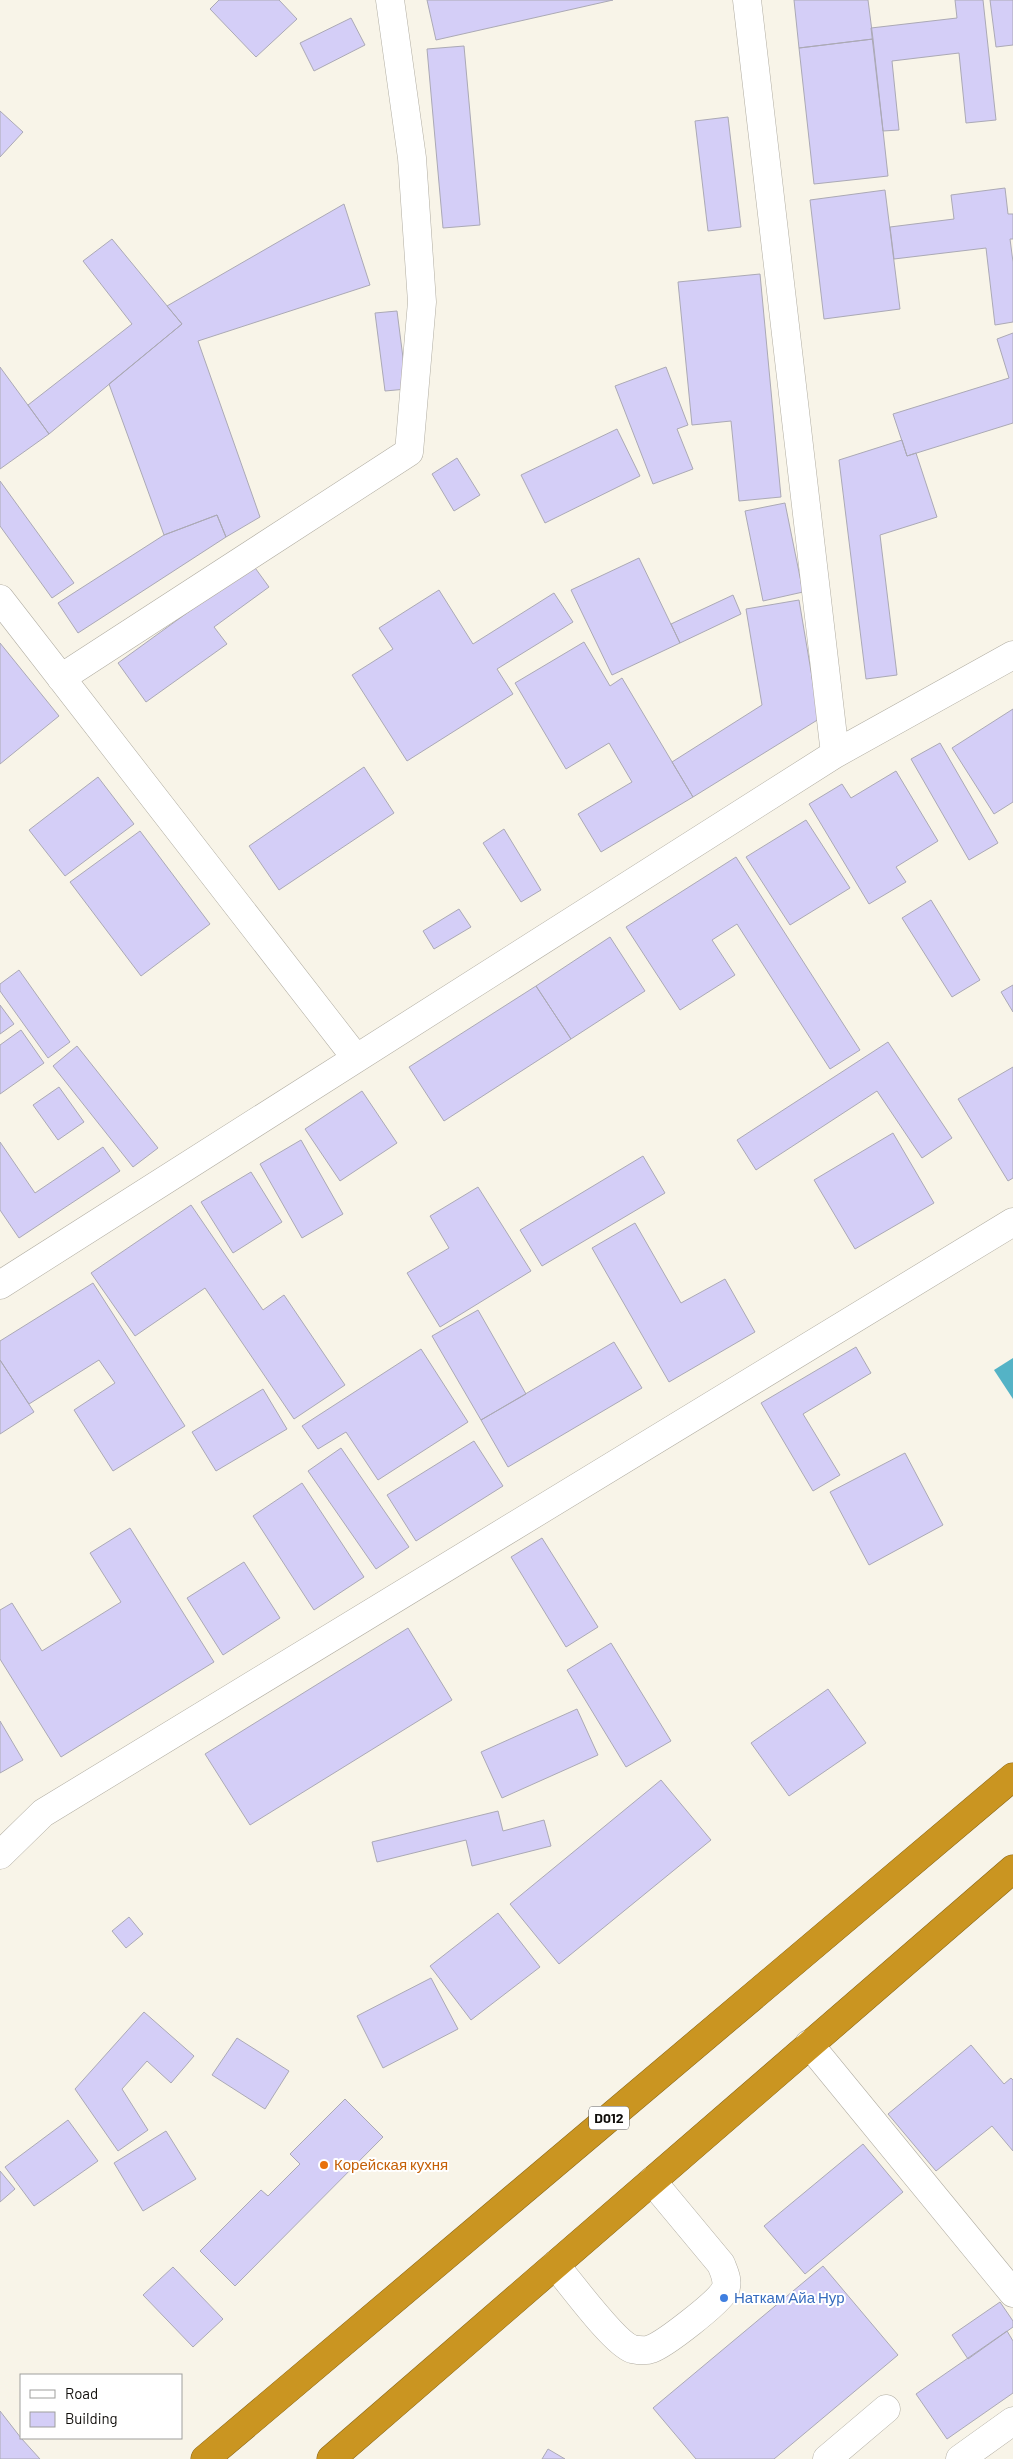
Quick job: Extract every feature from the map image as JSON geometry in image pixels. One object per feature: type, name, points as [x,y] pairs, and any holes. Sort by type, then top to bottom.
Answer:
[{"type":"highway","name":"D012","points":[[205,2459],[1013,1777]]},
{"type":"highway","points":[[331,2459],[1013,1869]]},
{"type":"street","points":[[61,678],[409,452],[422,302],[412,158],[390,0]]},
{"type":"street","points":[[747,0],[835,754]]},
{"type":"street","points":[[0,600],[356,1058]]},
{"type":"street","points":[[0,1285],[835,754],[1013,655]]},
{"type":"street","points":[[0,1855],[43,1813],[1013,1222]]},
{"type":"street","points":[[809,2044],[1013,2293]]},
{"type":"street","points":[[555,2265],[618,2339],[632,2349],[649,2350],[666,2342],[715,2301],[725,2289],[726,2276],[721,2264],[652,2180]]},
{"type":"street","points":[[827,2459],[886,2410]]},
{"type":"street","points":[[960,2459],[1013,2421]]},
{"type":"water","points":[[1013,1358],[1013,1399],[994,1370]]},
{"type":"building","points":[[219,0],[279,0],[297,19],[256,57],[210,9]]},
{"type":"building","points":[[427,0],[613,0],[436,40]]},
{"type":"building","points":[[794,0],[868,0],[873,39],[799,48]]},
{"type":"building","points":[[955,0],[983,0],[996,120],[966,123],[959,53],[892,61],[899,130],[883,131],[871,28],[957,18]]},
{"type":"building","points":[[990,0],[1013,0],[1013,45],[996,47]]},
{"type":"building","points":[[351,18],[365,45],[314,71],[300,43]]},
{"type":"building","points":[[873,39],[888,176],[814,184],[799,48]]},
{"type":"building","points":[[464,46],[480,225],[443,228],[427,49]]},
{"type":"building","points":[[0,111],[23,132],[0,157]]},
{"type":"building","points":[[728,117],[741,227],[708,231],[695,121]]},
{"type":"building","points":[[1005,188],[1008,214],[1013,214],[1013,239],[1010,239],[1013,262],[1013,322],[995,325],[986,248],[894,259],[890,227],[954,219],[951,195]]},
{"type":"building","points":[[885,190],[900,309],[824,319],[810,200]]},
{"type":"building","points":[[344,204],[370,285],[198,341],[260,517],[226,537],[217,515],[164,535],[109,384],[182,324],[167,306]]},
{"type":"building","points":[[112,239],[182,324],[49,434],[28,405],[132,324],[83,261]]},
{"type":"building","points":[[760,274],[781,497],[739,501],[731,421],[692,425],[678,282]]},
{"type":"building","points":[[397,311],[407,389],[385,391],[375,313]]},
{"type":"building","points":[[1013,333],[1013,423],[907,456],[893,414],[1009,378],[997,339]]},
{"type":"building","points":[[0,367],[49,434],[0,469]]},
{"type":"building","points":[[666,367],[688,425],[677,429],[693,469],[653,484],[615,386]]},
{"type":"building","points":[[617,429],[640,476],[545,523],[521,475]]},
{"type":"building","points":[[902,440],[907,456],[916,453],[937,517],[880,535],[897,675],[866,679],[839,460]]},
{"type":"building","points":[[457,458],[480,495],[454,511],[432,474]]},
{"type":"building","points":[[0,481],[74,583],[52,598],[0,526]]},
{"type":"building","points":[[785,503],[803,592],[763,601],[745,511]]},
{"type":"building","points":[[217,515],[226,537],[78,633],[58,603],[164,535]]},
{"type":"building","points":[[639,558],[680,643],[612,675],[571,590]]},
{"type":"building","points":[[253,565],[269,587],[214,627],[227,644],[146,702],[118,663]]},
{"type":"building","points":[[439,590],[473,644],[554,593],[573,622],[497,669],[513,694],[407,761],[352,675],[393,649],[379,628]]},
{"type":"building","points":[[733,595],[741,614],[680,643],[671,624]]},
{"type":"building","points":[[799,600],[819,719],[693,797],[672,762],[762,705],[746,609]]},
{"type":"building","points":[[584,642],[610,686],[622,678],[693,797],[601,852],[578,814],[632,782],[609,743],[566,769],[515,683]]},
{"type":"building","points":[[0,643],[59,716],[0,764]]},
{"type":"building","points":[[1013,709],[1013,802],[994,814],[952,748]]},
{"type":"building","points":[[940,743],[998,843],[969,860],[911,759]]},
{"type":"building","points":[[364,767],[394,813],[279,890],[249,846]]},
{"type":"building","points":[[896,771],[938,841],[896,867],[906,882],[869,904],[809,804],[842,784],[851,798]]},
{"type":"building","points":[[98,777],[134,824],[65,876],[29,830]]},
{"type":"building","points":[[806,820],[850,888],[790,925],[746,857]]},
{"type":"building","points":[[504,829],[541,890],[521,902],[483,843]]},
{"type":"building","points":[[140,831],[210,924],[141,976],[70,882]]},
{"type":"building","points":[[736,857],[860,1050],[830,1069],[737,924],[712,940],[735,975],[680,1010],[626,927]]},
{"type":"building","points":[[931,900],[980,980],[952,997],[902,918]]},
{"type":"building","points":[[459,909],[471,927],[434,949],[423,931]]},
{"type":"building","points":[[610,937],[645,991],[571,1039],[536,986]]},
{"type":"building","points":[[19,970],[70,1042],[48,1058],[0,991],[0,984]]},
{"type":"building","points":[[1013,985],[1013,1012],[1001,992]]},
{"type":"building","points":[[536,986],[571,1039],[444,1121],[409,1067]]},
{"type":"building","points":[[0,1005],[14,1024],[0,1034]]},
{"type":"building","points":[[21,1030],[44,1063],[0,1094],[0,1045]]},
{"type":"building","points":[[888,1042],[952,1138],[922,1158],[877,1091],[756,1170],[737,1140]]},
{"type":"building","points":[[77,1046],[158,1148],[133,1167],[53,1066]]},
{"type":"building","points":[[1013,1067],[1013,1178],[1008,1181],[958,1099]]},
{"type":"building","points":[[59,1087],[84,1122],[58,1140],[33,1105]]},
{"type":"building","points":[[362,1091],[397,1143],[340,1181],[305,1129]]},
{"type":"building","points":[[893,1133],[934,1203],[855,1249],[814,1180]]},
{"type":"building","points":[[301,1140],[343,1214],[302,1238],[260,1164]]},
{"type":"building","points":[[0,1142],[35,1193],[103,1147],[120,1171],[19,1238],[0,1210]]},
{"type":"building","points":[[643,1156],[665,1193],[542,1266],[520,1230]]},
{"type":"building","points":[[251,1172],[282,1222],[233,1253],[201,1202]]},
{"type":"building","points":[[478,1187],[531,1271],[440,1327],[407,1273],[449,1248],[430,1216]]},
{"type":"building","points":[[191,1205],[263,1310],[284,1295],[345,1385],[294,1419],[205,1288],[135,1336],[91,1273]]},
{"type":"building","points":[[635,1223],[681,1303],[725,1279],[755,1332],[669,1382],[592,1248]]},
{"type":"building","points":[[93,1283],[185,1426],[113,1471],[74,1410],[115,1383],[99,1360],[29,1404],[0,1360],[0,1341]]},
{"type":"building","points":[[478,1310],[526,1394],[481,1420],[432,1336]]},
{"type":"building","points":[[614,1342],[642,1388],[508,1467],[481,1420]]},
{"type":"building","points":[[856,1347],[871,1373],[803,1414],[840,1475],[813,1491],[761,1403]]},
{"type":"building","points":[[421,1349],[468,1422],[378,1480],[346,1432],[318,1449],[302,1426]]},
{"type":"building","points":[[0,1360],[34,1412],[0,1434]]},
{"type":"building","points":[[263,1389],[287,1429],[216,1471],[192,1432]]},
{"type":"building","points":[[474,1441],[503,1486],[416,1541],[387,1495]]},
{"type":"building","points":[[341,1448],[409,1547],[376,1569],[308,1471]]},
{"type":"building","points":[[905,1453],[943,1525],[869,1565],[830,1492]]},
{"type":"building","points":[[302,1483],[364,1577],[314,1610],[253,1516]]},
{"type":"building","points":[[130,1528],[214,1662],[61,1757],[0,1659],[0,1610],[12,1603],[42,1651],[121,1602],[90,1553]]},
{"type":"building","points":[[542,1538],[598,1627],[566,1647],[511,1557]]},
{"type":"building","points":[[244,1562],[280,1618],[223,1655],[187,1598]]},
{"type":"building","points":[[408,1628],[452,1700],[250,1825],[205,1754]]},
{"type":"building","points":[[611,1643],[671,1741],[626,1767],[567,1670]]},
{"type":"building","points":[[828,1689],[866,1743],[789,1796],[751,1743]]},
{"type":"building","points":[[577,1709],[598,1755],[502,1798],[481,1752]]},
{"type":"building","points":[[0,1721],[23,1760],[0,1773]]},
{"type":"building","points":[[661,1780],[711,1840],[559,1964],[510,1904]]},
{"type":"building","points":[[498,1811],[503,1831],[544,1820],[551,1846],[472,1866],[466,1840],[377,1862],[372,1842]]},
{"type":"building","points":[[498,1913],[540,1967],[471,2020],[430,1966]]},
{"type":"building","points":[[129,1917],[143,1934],[126,1948],[112,1931]]},
{"type":"building","points":[[431,1978],[458,2029],[383,2068],[357,2016]]},
{"type":"building","points":[[144,2012],[194,2056],[171,2083],[147,2061],[122,2089],[148,2130],[118,2151],[75,2089]]},
{"type":"building","points":[[237,2038],[289,2071],[265,2109],[212,2075]]},
{"type":"building","points":[[971,2045],[1004,2084],[1011,2078],[1013,2080],[1013,2151],[992,2126],[936,2171],[888,2114]]},
{"type":"building","points":[[345,2099],[383,2137],[235,2286],[200,2251],[261,2190],[268,2196],[300,2164],[290,2154]]},
{"type":"building","points":[[68,2120],[98,2161],[34,2206],[5,2167]]},
{"type":"building","points":[[166,2131],[196,2179],[143,2211],[114,2163]]},
{"type":"building","points":[[863,2144],[903,2192],[805,2274],[764,2226]]},
{"type":"building","points":[[0,2171],[15,2189],[0,2202]]},
{"type":"building","points":[[823,2266],[898,2355],[774,2459],[696,2459],[653,2408]]},
{"type":"building","points":[[173,2267],[223,2319],[193,2347],[143,2295]]},
{"type":"building","points":[[1000,2302],[1013,2321],[1013,2327],[968,2359],[952,2335]]},
{"type":"building","points":[[1007,2331],[1013,2341],[1013,2393],[947,2439],[916,2394]]},
{"type":"building","points":[[0,2411],[20,2439],[40,2459],[0,2459]]},
{"type":"building","points":[[548,2449],[565,2459],[542,2459]]},
{"type":"place","name":"Корейская кухня","points":[[324,2165]]},
{"type":"place","name":"Наткам Айа Нур","points":[[724,2298]]}]
